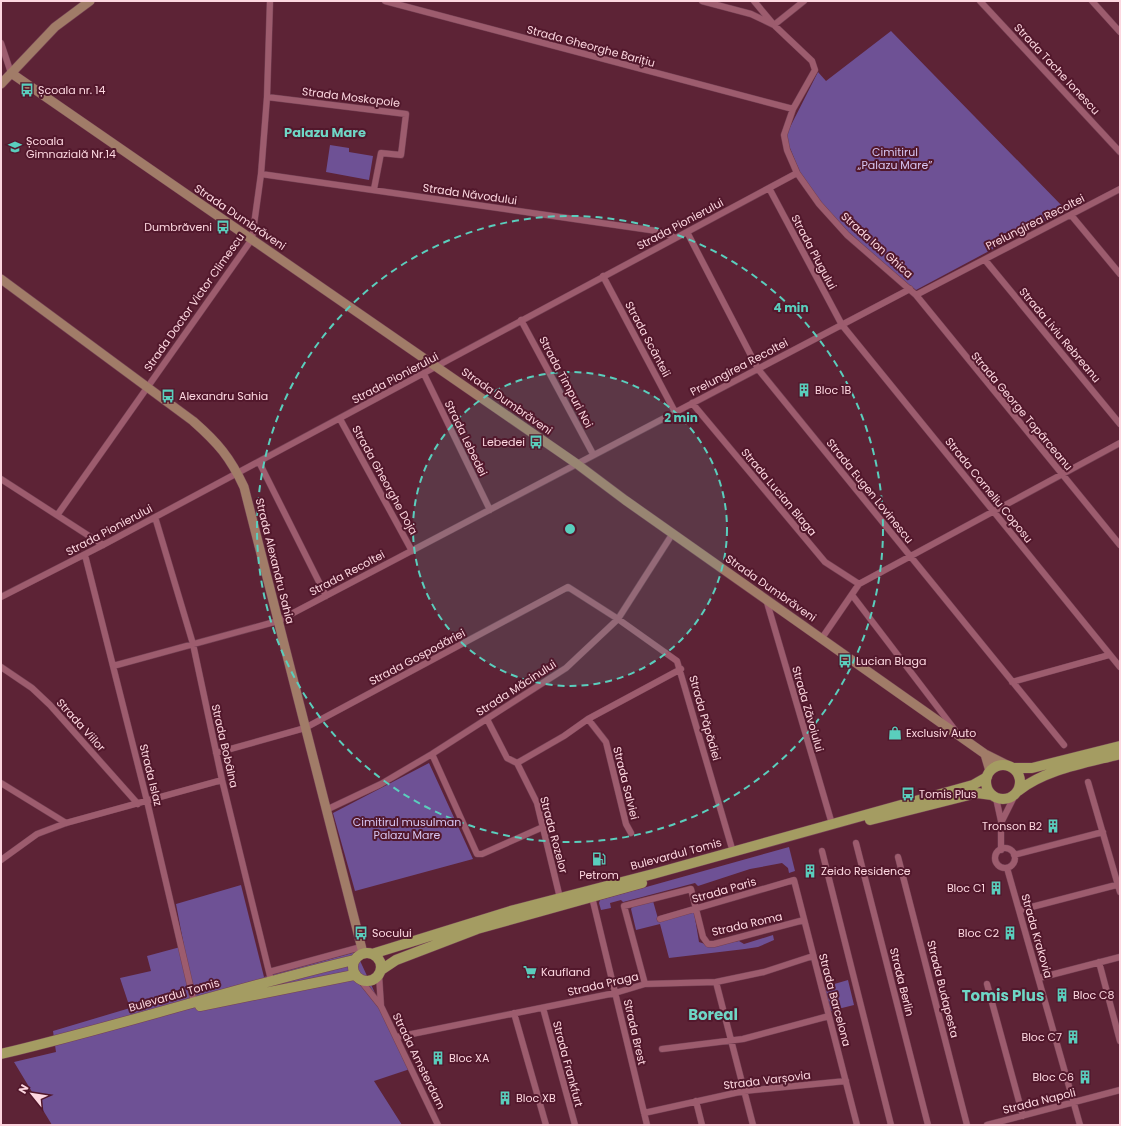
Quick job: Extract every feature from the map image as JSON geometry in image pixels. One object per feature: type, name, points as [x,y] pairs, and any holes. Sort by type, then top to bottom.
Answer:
[{"type":"main road","points":[[1120,746],[1032,768],[995,766],[988,774],[986,785],[994,796],[1006,799],[1017,793],[1034,780],[1120,754]]},
{"type":"main road","points":[[1011,766],[1021,779],[1017,793]]},
{"type":"main road","name":"Bulevardul Tomis","points":[[365,951],[399,947],[453,928],[733,852],[973,784],[988,774]]},
{"type":"main road","name":"Bulevardul Tomis","points":[[380,972],[396,960],[477,929],[945,800],[977,792],[994,796]]},
{"type":"main road","points":[[365,951],[378,957],[381,963],[380,972],[374,980],[368,982],[358,978],[353,965],[354,960],[365,951]]},
{"type":"main road","name":"Bulevardul Tomis","points":[[1,1054],[90,1032],[194,1002],[270,976],[354,960]]},
{"type":"main road","name":"Bulevardul Tomis","points":[[1,1059],[92,1037],[194,1008],[358,978]]},
{"type":"street","points":[[1,84],[55,27],[90,1]]},
{"type":"street","name":"Strada Doctor Victor Climescu","points":[[58,514],[252,239],[261,174],[267,97],[270,1]]},
{"type":"street","name":"Strada Gheorghe Barițiu","points":[[385,1],[793,109]]},
{"type":"street","points":[[702,1],[751,14],[774,25]]},
{"type":"street","points":[[754,1],[774,25]]},
{"type":"street","points":[[774,25],[804,1]]},
{"type":"street","name":"Strada Tache Ionescu","points":[[980,1],[1120,152]]},
{"type":"street","points":[[1092,1],[1120,32]]},
{"type":"street","name":"Strada Ion Ghica","points":[[774,25],[812,61],[815,70],[793,109],[784,135],[787,150],[797,173],[819,204],[847,235],[910,289]]},
{"type":"street","points":[[1,43],[12,73]]},
{"type":"street","name":"Strada Dumbrăveni","points":[[12,73],[578,464],[959,736],[985,754],[1011,766]]},
{"type":"street","name":"Strada Moskopole","points":[[267,97],[406,114],[401,155],[380,153],[374,190]]},
{"type":"street","name":"Strada Pionierului","points":[[1,597],[85,555],[797,173]]},
{"type":"street","name":"Strada Năvodului","points":[[261,174],[664,232],[675,238]]},
{"type":"street","name":"Strada Plugului","points":[[769,188],[842,325]]},
{"type":"street","name":"Prelungirea Recoltei","points":[[916,295],[1120,189]]},
{"type":"street","points":[[1071,215],[1120,274]]},
{"type":"street","name":"Strada Eugen Lovinescu","points":[[687,232],[758,369],[1064,745]]},
{"type":"street","name":"Strada Liviu Rebreanu","points":[[984,260],[1120,424]]},
{"type":"street","name":"Strada Scânteii","points":[[603,276],[675,412]]},
{"type":"street","name":"Strada Alexandru Sahia","points":[[1,280],[148,386],[193,421],[216,441],[237,473],[244,487],[326,810],[365,951]]},
{"type":"street","name":"Strada George Topârceanu","points":[[910,289],[1120,545]]},
{"type":"street","name":"Prelungirea Recoltei","points":[[578,464],[593,454],[910,289]]},
{"type":"street","name":"Strada Timpuri Noi","points":[[521,320],[593,454]]},
{"type":"street","name":"Strada Corneliu Coposu","points":[[842,325],[1120,668]]},
{"type":"street","name":"Strada Lebedei","points":[[424,374],[490,510]]},
{"type":"street","name":"Strada Lucian Blaga","points":[[692,403],[825,562],[859,584]]},
{"type":"street","name":"Strada Gheorghe Doja","points":[[340,419],[412,551]]},
{"type":"street","points":[[822,638],[859,584],[1120,443]]},
{"type":"street","points":[[258,462],[326,596]]},
{"type":"street","name":"Strada Recoltei","points":[[113,666],[278,621],[578,464]]},
{"type":"street","points":[[1,478],[58,514],[103,545]]},
{"type":"street","name":"Strada Bobâlna","points":[[155,517],[193,644],[222,780],[270,976]]},
{"type":"street","name":"Strada Măcinului","points":[[326,810],[381,784],[432,754],[566,668],[618,619],[673,533]]},
{"type":"street","name":"Strada Islaz","points":[[85,555],[147,801],[194,1002]]},
{"type":"street","name":"Strada Gospodăriei","points":[[216,753],[305,728],[568,587],[618,619]]},
{"type":"street","points":[[852,595],[959,736]]},
{"type":"street","name":"Strada Zăvoiului","points":[[766,599],[832,824]]},
{"type":"street","name":"Strada Păpădiei","points":[[618,619],[677,661],[681,670],[733,852]]},
{"type":"street","points":[[1012,682],[1109,654]]},
{"type":"street","name":"Strada Viilor","points":[[1,667],[32,688],[50,705],[138,804]]},
{"type":"street","points":[[517,763],[564,736],[588,719],[681,670]]},
{"type":"street","name":"Strada Rozelor","points":[[487,719],[507,758],[517,763],[537,803],[560,898]]},
{"type":"street","name":"Strada Salviei","points":[[588,719],[606,742],[626,824],[631,833]]},
{"type":"street","points":[[432,754],[477,854],[482,854],[543,827]]},
{"type":"street","points":[[985,754],[988,774]]},
{"type":"street","points":[[1,860],[37,834],[66,823],[222,780]]},
{"type":"street","points":[[1088,782],[1119,884],[1120,892]]},
{"type":"street","points":[[1,783],[66,823]]},
{"type":"street","points":[[1001,823],[1017,793]]},
{"type":"street","points":[[994,796],[1001,823],[1001,850],[996,856],[996,863],[1001,867],[1008,868],[1014,863],[1014,855],[1009,850],[1001,850]]},
{"type":"street","points":[[1014,855],[1103,832]]},
{"type":"street","name":"Strada Berlin","points":[[856,843],[928,1125]]},
{"type":"street","points":[[822,851],[891,1125]]},
{"type":"street","name":"Strada Budapesta","points":[[898,857],[967,1125]]},
{"type":"street","name":"Strada Krakovia","points":[[1008,868],[1080,1125]]},
{"type":"street","name":"Strada Paris","points":[[660,919],[794,880]]},
{"type":"street","name":"Strada Barcelona","points":[[794,880],[857,1125]]},
{"type":"street","points":[[1020,910],[1119,884]]},
{"type":"street","points":[[645,984],[624,906],[690,889],[696,909]]},
{"type":"street","name":"Strada Brest","points":[[592,897],[647,1125]]},
{"type":"street","name":"Strada Roma","points":[[696,909],[702,937],[708,944],[721,943],[804,920]]},
{"type":"street","points":[[270,976],[365,951]]},
{"type":"street","name":"Strada Praga","points":[[397,1037],[615,993],[645,984],[716,982],[764,972],[813,956]]},
{"type":"street","points":[[1039,978],[1120,957]]},
{"type":"street","points":[[1099,962],[1120,1041]]},
{"type":"street","name":"Strada Amsterdam","points":[[380,972],[381,1006]]},
{"type":"street","name":"Strada Amsterdam","points":[[358,978],[381,1006],[438,1125]]},
{"type":"street","points":[[716,982],[753,1125]]},
{"type":"street","points":[[987,984],[1023,1116]]},
{"type":"street","name":"Strada Frankfurt","points":[[543,1008],[575,1125]]},
{"type":"street","points":[[514,1013],[546,1125]]},
{"type":"street","points":[[662,1049],[742,1039],[829,1016]]},
{"type":"street","name":"Strada Varșovia","points":[[644,1112],[744,1091],[846,1081]]},
{"type":"street","name":"Strada Napoli","points":[[987,1125],[1120,1090]]},
{"type":"street","points":[[696,1101],[702,1125]]},
{"type":"green space","name":"Cimitirul „Palazu Mare”","points":[[891,31],[1066,210],[916,290],[841,227],[828,213],[799,171],[785,137],[818,72],[826,81]]},
{"type":"green space","points":[[330,145],[349,148],[349,152],[373,156],[369,180],[326,172]]},
{"type":"green space","name":"Cimitirul musulman Palazu Mare","points":[[429,763],[473,859],[355,891],[333,813]]},
{"type":"green space","points":[[789,847],[795,871],[789,873],[788,868],[782,863],[750,869],[698,886],[695,883],[623,902],[621,900],[610,903],[611,908],[601,910],[599,903],[600,900]]},
{"type":"green space","points":[[241,885],[264,977],[356,952],[410,1069],[374,1081],[402,1125],[52,1125],[14,1062],[56,1052],[53,1031],[130,1008],[120,978],[151,971],[147,956],[184,946],[176,904]]},
{"type":"green space","points":[[653,901],[659,922],[694,912],[699,942],[711,946],[739,941],[744,944],[773,935],[774,940],[758,947],[669,958],[660,924],[636,930],[631,909],[633,906]]},
{"type":"green space","points":[[848,980],[854,1005],[830,1011],[824,987]]},
{"type":"place","name":"Școala nr. 14","points":[[27,90]]},
{"type":"place","name":"Școala Gimnazială Nr.14","points":[[15,147]]},
{"type":"place","name":"Dumbrăveni","points":[[223,227]]},
{"type":"place","name":"Bloc 1B","points":[[804,390]]},
{"type":"place","name":"Alexandru Sahia","points":[[168,396]]},
{"type":"place","name":"Lebedei","points":[[536,442]]},
{"type":"place","name":"Lucian Blaga","points":[[845,661]]},
{"type":"place","name":"Exclusiv Auto","points":[[895,733]]},
{"type":"place","name":"Tomis Plus","points":[[908,794]]},
{"type":"place","name":"Tronson B2","points":[[1053,826]]},
{"type":"place","name":"Petrom","points":[[599,859]]},
{"type":"place","name":"Zeido Residence","points":[[810,871]]},
{"type":"place","name":"Bloc C1","points":[[996,888]]},
{"type":"place","name":"Socului","points":[[361,933]]},
{"type":"place","name":"Bloc C2","points":[[1010,933]]},
{"type":"place","name":"Kaufland","points":[[530,972]]},
{"type":"place","name":"Bloc C8","points":[[1062,995]]},
{"type":"place","name":"Bloc C7","points":[[1073,1037]]},
{"type":"place","name":"Bloc XA","points":[[438,1058]]},
{"type":"place","name":"Bloc C6","points":[[1085,1077]]},
{"type":"place","name":"Bloc XB","points":[[505,1098]]},
{"type":"district","name":"Palazu Mare","points":[[325,132]]},
{"type":"district","name":"Tomis Plus","points":[[1003,995]]},
{"type":"district","name":"Boreal","points":[[713,1014]]}]
